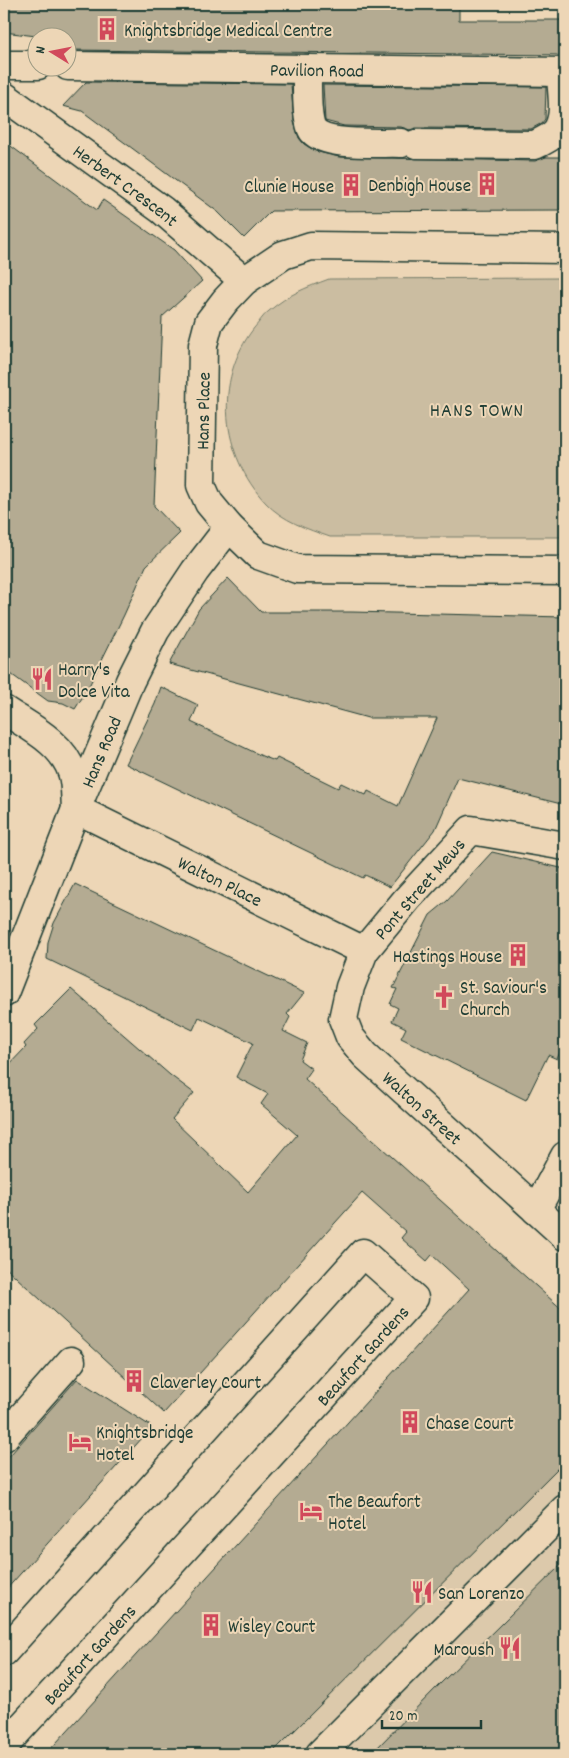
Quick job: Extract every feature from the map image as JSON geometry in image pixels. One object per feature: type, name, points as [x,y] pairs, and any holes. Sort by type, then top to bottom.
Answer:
[{"type":"street","name":"Pavilion Road","points":[[78,66],[563,73]]},
{"type":"street","points":[[307,69],[309,121],[312,131],[323,138],[338,141],[535,145],[550,137],[558,129],[562,113],[563,73]]},
{"type":"street","name":"Herbert Crescent","points":[[4,96],[162,210],[244,281]]},
{"type":"street","name":"Hans Place","points":[[565,249],[311,246],[283,255],[244,281],[209,322],[203,345],[201,485],[209,503],[229,527],[258,555],[298,568],[565,571]]},
{"type":"street","name":"Hans Road","points":[[4,993],[76,809],[130,681],[156,631],[195,571],[229,527]]},
{"type":"street","points":[[4,710],[62,751],[73,774],[76,809]]},
{"type":"street","name":"Walton Place","points":[[76,809],[364,951]]},
{"type":"street","name":"Pont Street Mews","points":[[364,951],[407,899],[471,830],[565,846]]},
{"type":"street","name":"Walton Street","points":[[364,951],[350,987],[344,1019],[350,1037],[365,1056],[565,1236]]},
{"type":"street","points":[[536,1210],[565,1156]]},
{"type":"street","name":"Beaufort Gardens","points":[[4,1652],[363,1253],[414,1298],[4,1746]]},
{"type":"street","points":[[4,1437],[71,1361]]},
{"type":"street","points":[[320,1754],[565,1509]]},
{"type":"shaded area","points":[[565,278],[565,537],[330,537],[280,515],[266,503],[251,484],[239,463],[232,441],[228,417],[228,394],[232,371],[241,349],[254,328],[265,315],[283,300],[329,279]]},
{"type":"shaded area","points":[[523,1363],[565,1403],[565,1627],[433,1754],[172,1754]]},
{"type":"building","points":[[4,4],[304,4],[304,7],[375,7],[375,4],[459,4],[459,20],[565,20],[565,55],[78,50],[78,28],[28,28],[28,35],[4,32]]},
{"type":"building","points":[[86,82],[291,84],[294,122],[299,138],[304,144],[315,151],[339,157],[535,161],[546,157],[565,157],[565,210],[271,211],[244,238],[218,212],[82,111],[63,106]]},
{"type":"building","points":[[323,85],[546,87],[545,119],[542,123],[531,129],[416,128],[410,130],[401,127],[344,126],[325,121]]},
{"type":"building","points":[[4,141],[97,210],[103,200],[174,250],[202,281],[162,317],[154,506],[180,533],[146,566],[87,690],[75,709],[63,703],[48,701],[4,669]]},
{"type":"building","points":[[228,578],[261,612],[565,617],[565,805],[458,778],[435,830],[390,887],[365,875],[363,878],[126,764],[155,704],[161,687],[198,705],[191,722],[262,756],[275,761],[277,758],[338,788],[341,783],[366,795],[368,791],[398,806],[437,718],[368,718],[169,664],[199,609]]},
{"type":"building","points":[[492,852],[565,869],[565,1041],[557,1059],[548,1055],[526,1100],[401,1038],[406,1028],[392,1021],[398,1008],[390,1004],[397,989],[393,988],[430,915],[447,901]]},
{"type":"building","points":[[75,884],[304,993],[287,1014],[290,1017],[283,1031],[307,1043],[300,1060],[312,1069],[305,1079],[565,1312],[565,1461],[271,1754],[46,1754],[469,1289],[432,1255],[427,1261],[401,1238],[406,1232],[362,1193],[164,1413],[4,1266],[4,1070],[26,1047],[24,1044],[38,1029],[35,1025],[71,989],[170,1075],[194,1093],[172,1119],[248,1192],[297,1135],[261,1104],[268,1094],[236,1077],[253,1043],[199,1017],[193,1030],[47,959],[48,942],[54,923]]},
{"type":"building","name":"Knightsbridge Hotel","points":[[77,1379],[152,1427],[4,1592],[4,1462]]},
{"type":"building","points":[[565,1561],[565,1754],[371,1754],[442,1682]]},
{"type":"place","name":"Knightsbridge Medical Centre","points":[[107,29]]},
{"type":"place","name":"Denbigh House","points":[[487,184]]},
{"type":"place","name":"Clunie House","points":[[351,185]]},
{"type":"place","name":"Harry's Dolce Vita","points":[[42,679]]},
{"type":"place","name":"Hastings House","points":[[518,955]]},
{"type":"place","name":"St. Saviour's Church","points":[[444,997]]},
{"type":"place","name":"Claverley Court","points":[[134,1381]]},
{"type":"place","name":"Chase Court","points":[[410,1422]]},
{"type":"place","name":"Knightsbridge Hotel","points":[[80,1442]]},
{"type":"place","name":"The Beaufort Hotel","points":[[311,1511]]},
{"type":"place","name":"San Lorenzo","points":[[422,1592]]},
{"type":"place","name":"Wisley Court","points":[[211,1625]]},
{"type":"place","name":"Maroush","points":[[510,1648]]},
{"type":"district","name":"HANS TOWN","points":[[477,409]]}]
